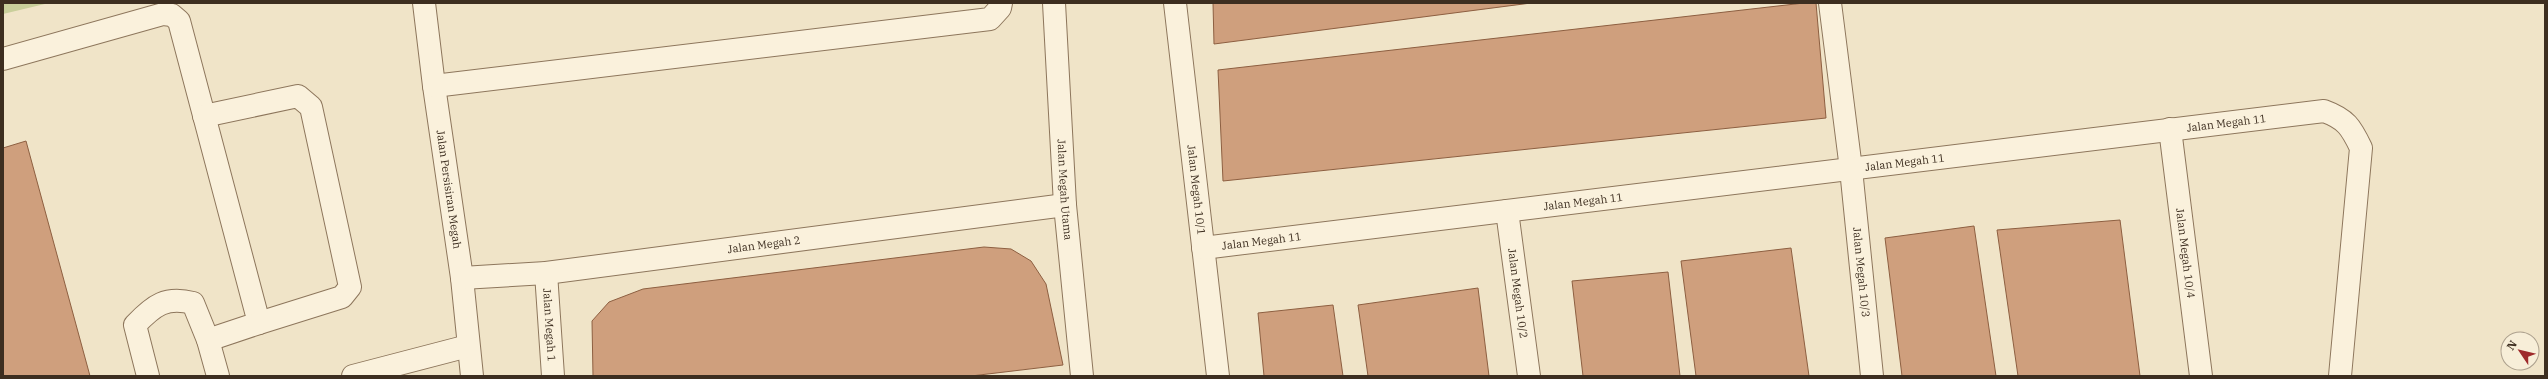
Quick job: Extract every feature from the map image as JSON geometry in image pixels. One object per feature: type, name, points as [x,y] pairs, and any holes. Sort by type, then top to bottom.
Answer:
[{"type":"street","name":"Jalan Persisiran Megah","points":[[424,3],[434,86],[462,278],[472,376]]},
{"type":"street","points":[[434,86],[984,19],[995,15],[1001,3]]},
{"type":"street","name":"Jalan Megah Utama","points":[[1054,3],[1065,205],[1082,376]]},
{"type":"street","name":"Jalan Megah 10/1","points":[[1175,3],[1218,376]]},
{"type":"street","name":"Jalan Megah 10/3","points":[[1830,3],[1851,169],[1872,376]]},
{"type":"street","points":[[3,59],[163,14],[172,15],[179,21],[259,323]]},
{"type":"street","points":[[204,116],[298,96],[312,107],[350,287],[342,297],[208,340]]},
{"type":"street","name":"Jalan Megah 11","points":[[1203,248],[2324,111],[2341,117],[2353,130],[2361,148],[2340,376]]},
{"type":"street","name":"Jalan Megah 10/4","points":[[2170,130],[2201,376]]},
{"type":"street","name":"Jalan Megah 2","points":[[462,278],[546,273],[1065,205]]},
{"type":"street","name":"Jalan Megah 10/2","points":[[1507,211],[1529,376]]},
{"type":"street","name":"Jalan Megah 1","points":[[546,273],[552,376]]},
{"type":"street","points":[[148,376],[135,325],[151,308],[177,299],[193,303],[208,340],[218,376]]},
{"type":"street","points":[[353,376],[468,346]]},
{"type":"green space","points":[[3,3],[49,3],[3,14]]},
{"type":"building","points":[[1213,3],[1531,3],[1214,44]]},
{"type":"building","points":[[1804,3],[1816,3],[1826,118],[1223,181],[1218,70]]},
{"type":"building","points":[[26,141],[90,376],[3,376],[3,148]]},
{"type":"building","points":[[2120,220],[2140,376],[2018,376],[1997,230]]},
{"type":"building","points":[[1974,226],[1996,376],[1902,376],[1885,238]]},
{"type":"building","points":[[984,247],[1011,249],[1031,261],[1046,284],[1063,365],[971,376],[593,376],[592,321],[609,302],[643,289]]},
{"type":"building","points":[[1791,248],[1809,376],[1696,376],[1681,261]]},
{"type":"building","points":[[1668,272],[1680,376],[1583,376],[1572,281]]},
{"type":"building","points":[[1478,288],[1489,376],[1368,376],[1358,305]]},
{"type":"building","points":[[1333,305],[1343,376],[1264,376],[1258,313]]}]
